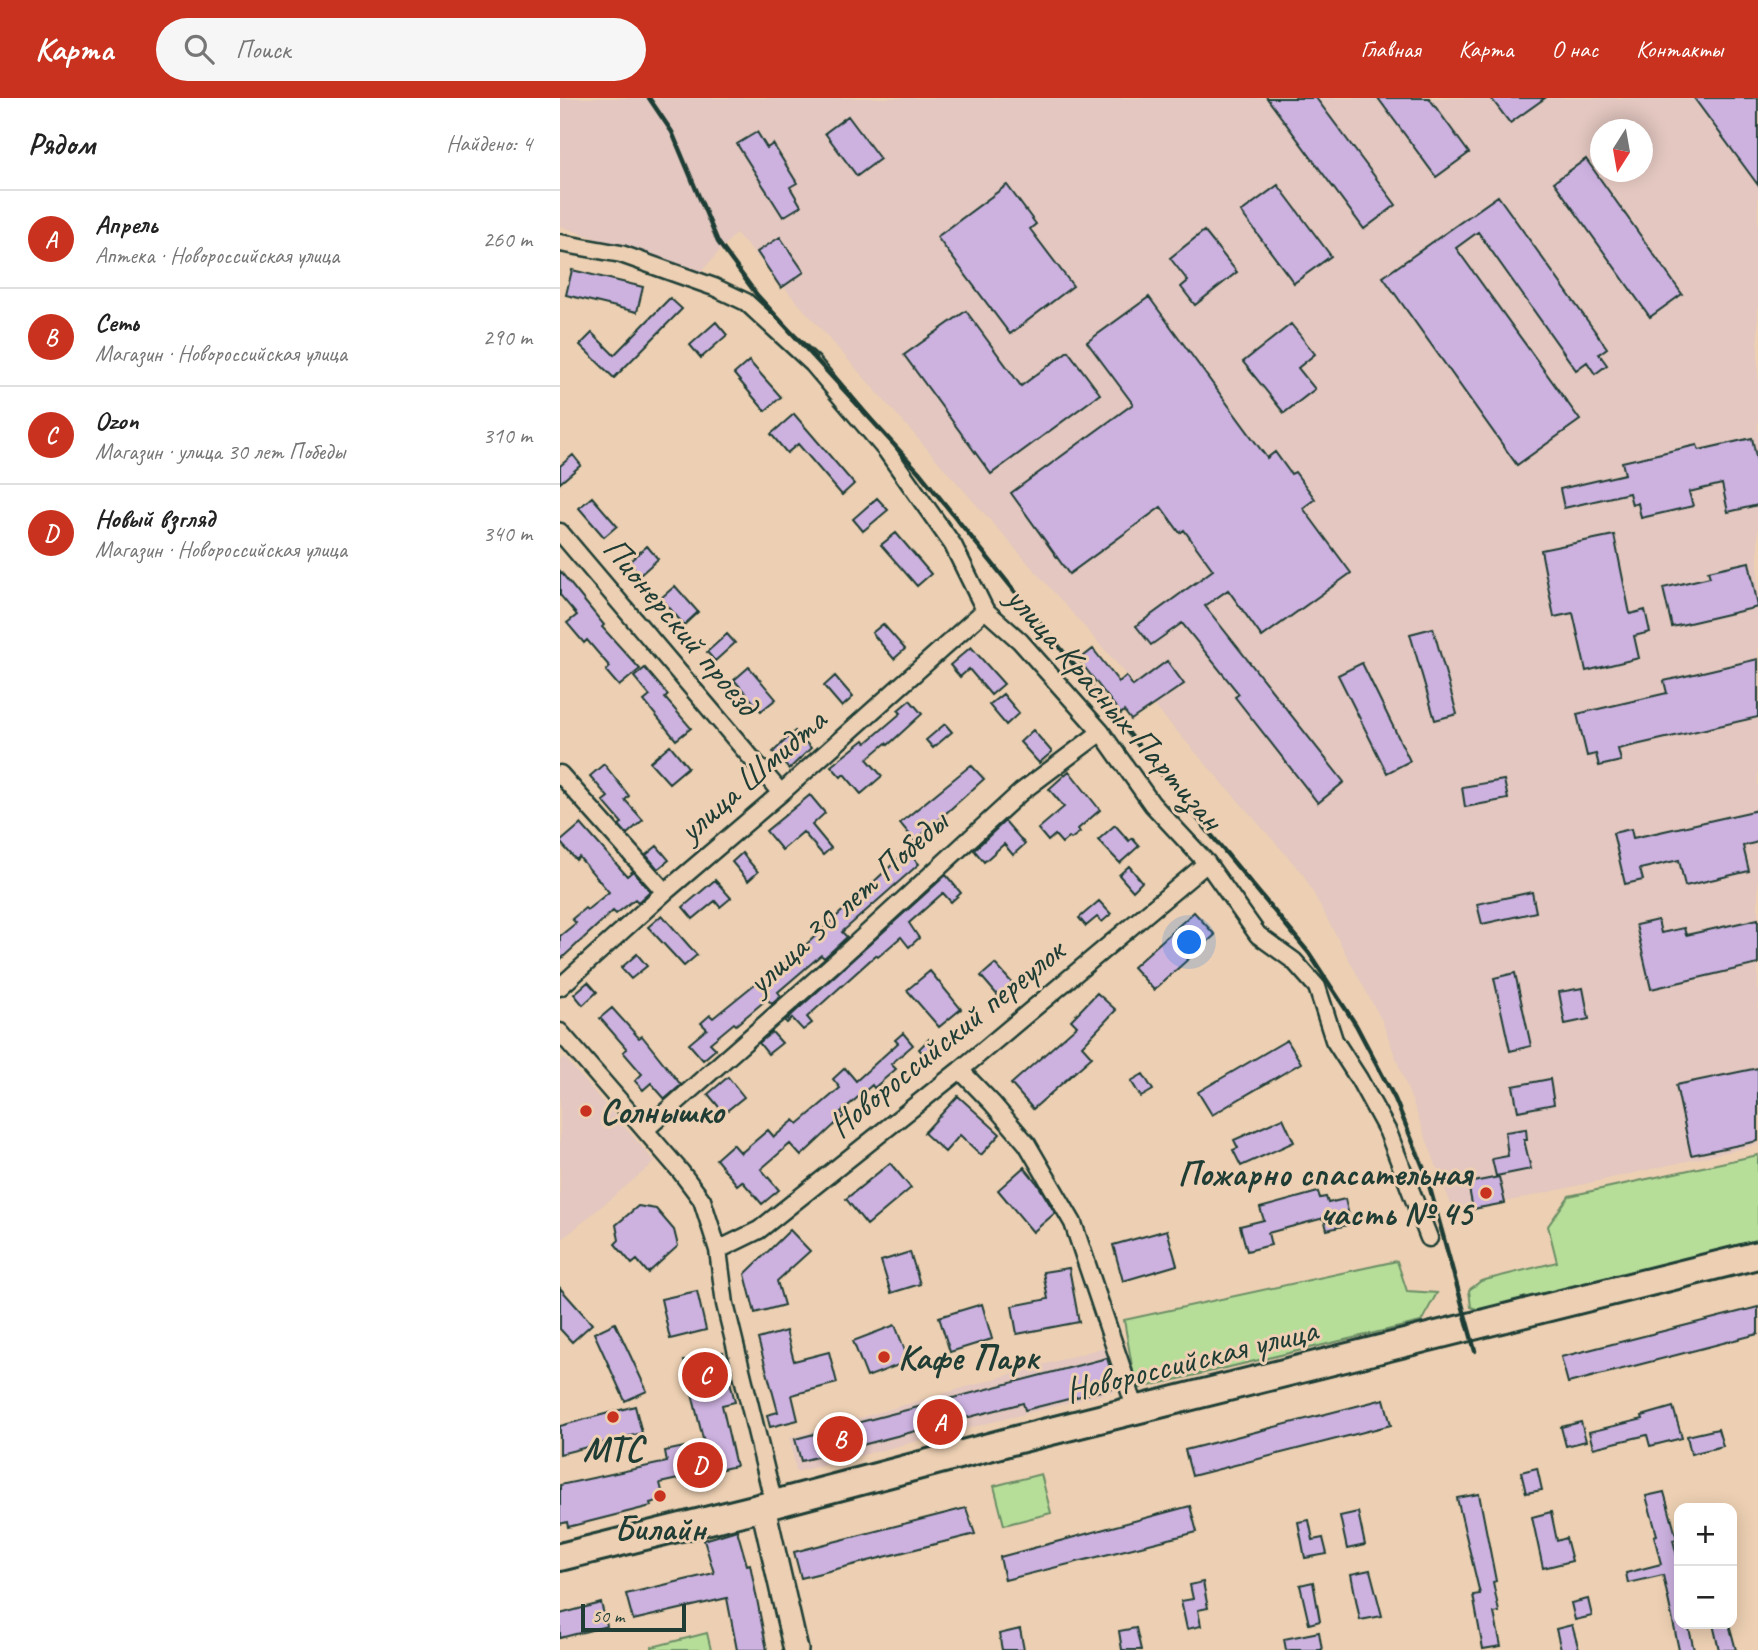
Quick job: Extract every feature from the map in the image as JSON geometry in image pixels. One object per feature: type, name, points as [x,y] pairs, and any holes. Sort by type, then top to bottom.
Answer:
[{"type":"main road","name":"Новороссийская улица","points":[[560,1557],[1758,1255]]},
{"type":"street","name":"улица Красных Партизан","points":[[560,243],[621,254],[714,287],[746,302],[813,364],[886,450],[953,545],[985,610],[1020,641],[1101,732],[1152,804],[1207,863],[1258,935],[1294,961],[1317,987],[1334,1040],[1388,1132],[1429,1238]]},
{"type":"street","name":"Пионерский проезд","points":[[560,532],[781,793]]},
{"type":"street","name":"улица Шмидта","points":[[560,987],[985,610]]},
{"type":"street","name":"улица 30 лет Победы","points":[[645,1130],[840,958],[1021,792],[1101,732]]},
{"type":"street","points":[[560,774],[665,892]]},
{"type":"street","name":"Новороссийский переулок","points":[[718,1250],[759,1230],[960,1070],[1207,863]]},
{"type":"street","points":[[560,1032],[702,1200],[718,1250],[725,1304],[769,1506],[796,1650]]},
{"type":"street","points":[[960,1070],[1027,1144],[1073,1223],[1136,1410]]},
{"type":"shaded area","points":[[560,98],[1758,98],[1758,1145],[1487,1206],[1453,1210],[1382,1021],[1303,874],[736,233],[698,275],[560,226]]},
{"type":"shaded area","name":"Солнышко","points":[[564,1057],[655,1162],[560,1241],[560,1061]]},
{"type":"shaded area","points":[[1108,1346],[1119,1390],[796,1472],[790,1438]]},
{"type":"green space","points":[[1758,1155],[1758,1245],[1488,1313],[1471,1307],[1469,1290],[1481,1281],[1557,1262],[1548,1226],[1569,1196]]},
{"type":"green space","points":[[1397,1261],[1407,1291],[1437,1293],[1421,1322],[1136,1389],[1124,1320]]},
{"type":"green space","points":[[1041,1474],[1051,1513],[1004,1525],[994,1486]]},
{"type":"green space","points":[[707,1633],[711,1650],[652,1650],[652,1647]]},
{"type":"building","points":[[1267,98],[1316,98],[1396,205],[1364,229]]},
{"type":"building","points":[[1378,98],[1429,98],[1469,153],[1436,177]]},
{"type":"building","points":[[1491,98],[1545,98],[1510,123]]},
{"type":"building","points":[[1694,98],[1758,98],[1758,185]]},
{"type":"building","points":[[848,116],[880,159],[857,176],[825,133]]},
{"type":"building","points":[[757,132],[767,148],[773,144],[797,183],[790,187],[801,206],[783,217],[737,144]]},
{"type":"building","points":[[1586,159],[1590,165],[1590,182],[1602,182],[1682,294],[1650,317],[1554,182]]},
{"type":"building","points":[[1007,185],[1036,224],[1030,229],[1073,286],[1010,334],[937,237]]},
{"type":"building","points":[[1278,185],[1331,256],[1294,283],[1241,212]]},
{"type":"building","points":[[1498,196],[1607,348],[1599,354],[1607,365],[1595,374],[1587,362],[1576,370],[1478,232],[1456,248],[1580,420],[1517,465],[1383,277]]},
{"type":"building","points":[[1204,231],[1237,272],[1195,305],[1181,287],[1188,281],[1170,258]]},
{"type":"building","points":[[780,237],[804,272],[781,288],[757,252]]},
{"type":"building","points":[[572,270],[643,287],[637,312],[566,295]]},
{"type":"building","points":[[1149,297],[1267,458],[1275,452],[1291,474],[1295,472],[1315,499],[1303,508],[1351,573],[1262,637],[1228,590],[1205,606],[1344,782],[1318,803],[1235,697],[1239,694],[1182,623],[1151,645],[1136,626],[1213,570],[1184,530],[1180,533],[1161,507],[1069,574],[1011,493],[1133,404],[1087,342]]},
{"type":"building","points":[[670,298],[682,309],[614,378],[580,345],[592,333],[614,355]]},
{"type":"building","points":[[966,311],[1021,386],[1068,351],[1100,394],[991,474],[904,355]]},
{"type":"building","points":[[716,322],[727,335],[701,358],[690,345]]},
{"type":"building","points":[[1291,324],[1315,354],[1298,368],[1315,389],[1284,413],[1243,362]]},
{"type":"building","points":[[749,361],[781,397],[765,411],[734,374]]},
{"type":"building","points":[[794,414],[854,484],[842,495],[798,444],[787,453],[771,434]]},
{"type":"building","points":[[1752,438],[1758,466],[1758,505],[1728,512],[1722,484],[1689,492],[1693,506],[1641,518],[1638,503],[1632,505],[1629,493],[1564,508],[1560,489],[1625,474],[1622,462],[1697,445],[1699,450]]},
{"type":"building","points":[[573,455],[581,465],[560,483],[560,466]]},
{"type":"building","points":[[592,497],[617,526],[604,537],[579,508]]},
{"type":"building","points":[[877,498],[888,510],[863,531],[853,519]]},
{"type":"building","points":[[896,533],[931,574],[917,586],[881,545]]},
{"type":"building","points":[[1614,535],[1630,614],[1645,610],[1650,632],[1634,636],[1639,658],[1586,671],[1573,613],[1554,617],[1541,550]]},
{"type":"building","points":[[647,546],[658,559],[640,575],[629,562]]},
{"type":"building","points":[[1749,562],[1758,607],[1672,627],[1663,588],[1710,577],[1708,571]]},
{"type":"building","points":[[560,571],[604,625],[602,627],[640,669],[619,686],[606,671],[610,667],[587,640],[584,643],[567,623],[577,615],[560,595]]},
{"type":"building","points":[[675,586],[698,612],[684,625],[661,598]]},
{"type":"building","points":[[883,624],[905,649],[894,659],[872,633]]},
{"type":"building","points":[[1433,628],[1457,714],[1435,720],[1410,634]]},
{"type":"building","points":[[727,634],[735,643],[715,661],[707,652]]},
{"type":"building","points":[[971,647],[1004,684],[991,695],[969,669],[960,677],[950,665]]},
{"type":"building","points":[[1093,649],[1119,682],[1126,676],[1133,686],[1167,661],[1184,684],[1131,720],[1124,711],[1121,714],[1079,660]]},
{"type":"building","points":[[1758,659],[1758,717],[1618,749],[1621,761],[1599,766],[1596,754],[1587,756],[1577,714],[1667,693],[1664,681]]},
{"type":"building","points":[[1362,663],[1410,761],[1387,773],[1338,675]]},
{"type":"building","points":[[749,667],[776,699],[761,711],[734,680]]},
{"type":"building","points":[[645,668],[668,695],[665,698],[691,728],[676,740],[644,701],[650,696],[634,677]]},
{"type":"building","points":[[835,676],[853,697],[842,707],[824,686]]},
{"type":"building","points":[[1003,694],[1019,713],[1006,725],[989,705]]},
{"type":"building","points":[[910,700],[922,714],[888,745],[886,743],[867,759],[882,776],[861,794],[844,774],[841,777],[831,766],[864,740],[866,743],[901,713],[898,710]]},
{"type":"building","points":[[945,724],[952,732],[933,748],[926,740]]},
{"type":"building","points":[[1033,730],[1052,752],[1039,763],[1020,742]]},
{"type":"building","points":[[795,731],[811,748],[789,769],[773,752]]},
{"type":"building","points":[[670,745],[688,767],[669,783],[650,762]]},
{"type":"building","points":[[604,764],[629,796],[625,800],[643,820],[627,834],[619,825],[622,823],[603,801],[608,797],[590,776]]},
{"type":"building","points":[[971,765],[984,779],[915,841],[900,823]]},
{"type":"building","points":[[1069,771],[1100,810],[1078,829],[1080,832],[1071,839],[1069,837],[1062,843],[1055,835],[1048,841],[1038,829],[1064,807],[1049,789]]},
{"type":"building","points":[[1504,780],[1508,799],[1465,807],[1462,787]]},
{"type":"building","points":[[810,795],[825,813],[812,825],[831,848],[823,855],[803,832],[782,850],[766,831]]},
{"type":"building","points":[[1758,810],[1758,842],[1743,846],[1749,871],[1685,886],[1679,860],[1640,869],[1643,880],[1625,884],[1613,833],[1631,829],[1633,838]]},
{"type":"building","points":[[1005,821],[1025,844],[1013,855],[1004,844],[984,862],[974,850]]},
{"type":"building","points":[[581,824],[627,876],[633,871],[650,891],[638,902],[635,899],[616,914],[613,911],[560,960],[560,936],[576,923],[572,919],[609,892],[579,857],[576,860],[560,842]]},
{"type":"building","points":[[1115,825],[1129,841],[1132,838],[1139,846],[1120,863],[1098,840]]},
{"type":"building","points":[[657,846],[669,860],[658,869],[646,855]]},
{"type":"building","points":[[907,851],[919,864],[842,932],[847,937],[833,950],[824,958],[821,955],[778,992],[781,996],[772,1004],[767,999],[710,1043],[716,1049],[703,1060],[689,1044],[707,1029],[701,1023],[710,1015],[713,1018],[796,954]]},
{"type":"building","points":[[742,853],[758,872],[748,881],[732,862]]},
{"type":"building","points":[[1129,866],[1142,882],[1133,891],[1119,875]]},
{"type":"building","points":[[946,875],[961,893],[951,902],[943,893],[909,923],[919,938],[909,947],[901,937],[878,957],[876,955],[807,1017],[812,1023],[803,1030],[792,1018],[787,1023],[785,1021]]},
{"type":"building","points":[[715,880],[731,898],[720,907],[715,901],[693,919],[683,907]]},
{"type":"building","points":[[1532,892],[1536,912],[1482,924],[1477,904]]},
{"type":"building","points":[[1099,901],[1111,914],[1102,922],[1097,917],[1086,926],[1079,918]]},
{"type":"building","points":[[1194,912],[1215,935],[1154,990],[1133,967]]},
{"type":"building","points":[[662,915],[697,955],[684,966],[648,927]]},
{"type":"building","points":[[1758,919],[1758,964],[1651,989],[1636,925],[1658,920],[1661,933],[1684,928],[1686,935]]},
{"type":"building","points":[[637,954],[647,966],[631,979],[621,968]]},
{"type":"building","points":[[995,964],[1014,985],[999,997],[981,976]]},
{"type":"building","points":[[930,971],[961,1009],[939,1027],[907,990]]},
{"type":"building","points":[[1515,973],[1531,1046],[1510,1051],[1494,978]]},
{"type":"building","points":[[588,982],[597,992],[583,1005],[574,994]]},
{"type":"building","points":[[1583,988],[1589,1019],[1565,1024],[1559,992]]},
{"type":"building","points":[[1097,993],[1116,1010],[1082,1046],[1092,1057],[1033,1109],[1011,1084],[1077,1026],[1071,1020]]},
{"type":"building","points":[[612,1008],[639,1038],[642,1036],[681,1085],[665,1099],[651,1083],[643,1090],[635,1081],[642,1074],[623,1052],[627,1049],[600,1018]]},
{"type":"building","points":[[772,1032],[782,1043],[768,1054],[759,1043]]},
{"type":"building","points":[[903,1033],[913,1045],[891,1064],[896,1069],[874,1088],[872,1085],[841,1112],[844,1116],[801,1156],[790,1144],[761,1169],[779,1190],[762,1204],[742,1181],[737,1185],[716,1159],[733,1144],[741,1153],[768,1130],[774,1137],[794,1120],[798,1124],[840,1088],[833,1079],[845,1068],[856,1081],[898,1043],[895,1040]]},
{"type":"building","points":[[929,1039],[941,1052],[930,1062],[919,1049]]},
{"type":"building","points":[[1287,1040],[1301,1063],[1212,1115],[1198,1092]]},
{"type":"building","points":[[1758,1068],[1758,1141],[1691,1155],[1676,1085]]},
{"type":"building","points":[[1143,1074],[1153,1090],[1141,1097],[1131,1081]]},
{"type":"building","points":[[728,1077],[744,1097],[724,1113],[708,1094]]},
{"type":"building","points":[[1550,1079],[1554,1104],[1518,1111],[1513,1086]]},
{"type":"building","points":[[958,1096],[1000,1134],[981,1155],[960,1135],[945,1152],[924,1133]]},
{"type":"building","points":[[1283,1118],[1294,1142],[1241,1166],[1233,1150],[1238,1148],[1234,1140]]},
{"type":"building","points":[[1526,1129],[1527,1140],[1524,1140],[1531,1169],[1496,1176],[1492,1159],[1508,1156],[1505,1132]]},
{"type":"building","points":[[890,1163],[911,1188],[867,1225],[846,1199]]},
{"type":"building","points":[[1024,1167],[1055,1213],[1033,1232],[998,1190]]},
{"type":"building","name":"Пожарно спасательная часть № 45","points":[[1499,1177],[1505,1203],[1473,1209],[1468,1183]]},
{"type":"building","points":[[1318,1192],[1320,1198],[1326,1197],[1328,1203],[1345,1199],[1351,1224],[1327,1230],[1324,1218],[1268,1233],[1271,1245],[1247,1251],[1240,1226],[1264,1220],[1260,1208]]},
{"type":"building","points":[[638,1206],[656,1209],[674,1230],[678,1246],[648,1273],[637,1260],[632,1264],[615,1244],[619,1240],[616,1225]]},
{"type":"building","points":[[790,1230],[810,1251],[777,1281],[784,1305],[755,1313],[745,1274]]},
{"type":"building","points":[[1167,1230],[1177,1265],[1123,1281],[1113,1245]]},
{"type":"building","points":[[910,1252],[920,1284],[891,1293],[881,1261]]},
{"type":"building","points":[[1069,1268],[1079,1322],[1017,1334],[1012,1306],[1048,1299],[1043,1272]]},
{"type":"building","points":[[560,1288],[592,1324],[572,1342],[560,1329]]},
{"type":"building","points":[[697,1291],[706,1330],[670,1339],[661,1299]]},
{"type":"building","points":[[982,1304],[992,1339],[950,1352],[939,1317]]},
{"type":"building","points":[[1758,1307],[1758,1334],[1568,1383],[1561,1357]]},
{"type":"building","points":[[615,1323],[647,1391],[625,1401],[594,1333]]},
{"type":"building","points":[[895,1325],[909,1361],[867,1377],[853,1341]]},
{"type":"building","points":[[786,1331],[794,1361],[829,1352],[837,1383],[792,1395],[798,1420],[770,1427],[767,1415],[778,1412],[758,1339]]},
{"type":"building","points":[[723,1352],[735,1402],[722,1405],[736,1466],[660,1483],[664,1499],[650,1503],[651,1506],[568,1527],[567,1522],[560,1524],[560,1485],[667,1462],[665,1451],[704,1443],[684,1361]]},
{"type":"building","points":[[1107,1358],[1116,1387],[1025,1410],[1023,1403],[801,1461],[795,1439]]},
{"type":"building","points":[[1384,1399],[1391,1425],[1192,1476],[1185,1450]]},
{"type":"building","points":[[635,1406],[642,1433],[560,1454],[560,1426]]},
{"type":"building","points":[[1673,1407],[1682,1438],[1650,1446],[1647,1435],[1593,1448],[1589,1432],[1643,1419],[1642,1416]]},
{"type":"building","points":[[1581,1422],[1586,1441],[1566,1446],[1561,1427]]},
{"type":"building","points":[[1718,1429],[1723,1446],[1691,1454],[1687,1436]]},
{"type":"building","points":[[1537,1468],[1542,1490],[1526,1493],[1521,1472]]},
{"type":"building","points":[[1664,1492],[1674,1528],[1674,1627],[1663,1575],[1628,1583],[1626,1573],[1661,1564],[1654,1536],[1657,1535],[1646,1496]]},
{"type":"building","points":[[1479,1494],[1496,1581],[1493,1582],[1499,1612],[1494,1613],[1501,1646],[1483,1649],[1473,1595],[1480,1594],[1457,1498]]},
{"type":"building","points":[[1190,1506],[1197,1532],[1005,1580],[1000,1557]]},
{"type":"building","points":[[966,1508],[975,1534],[801,1578],[794,1552]]},
{"type":"building","points":[[1358,1512],[1365,1545],[1347,1549],[1340,1516]]},
{"type":"building","points":[[1551,1512],[1557,1541],[1566,1538],[1572,1561],[1543,1568],[1532,1517]]},
{"type":"building","points":[[1309,1520],[1313,1540],[1323,1538],[1327,1554],[1305,1558],[1298,1522]]},
{"type":"building","points":[[737,1530],[747,1565],[750,1564],[767,1650],[737,1650],[727,1598],[633,1620],[626,1594],[714,1573],[704,1540]]},
{"type":"building","points":[[1370,1570],[1382,1616],[1360,1620],[1351,1574]]},
{"type":"building","points":[[1203,1582],[1208,1608],[1198,1610],[1201,1626],[1187,1629],[1181,1601],[1193,1599],[1190,1585]]},
{"type":"building","points":[[1313,1582],[1320,1621],[1309,1624],[1300,1585]]},
{"type":"building","points":[[1588,1599],[1592,1616],[1575,1620],[1571,1603]]},
{"type":"building","points":[[601,1603],[607,1626],[560,1638],[560,1614]]},
{"type":"building","points":[[1572,1625],[1579,1650],[1561,1650],[1556,1629]]},
{"type":"building","points":[[1136,1628],[1141,1650],[1122,1650],[1119,1631]]},
{"type":"building","points":[[1020,1629],[1024,1650],[1002,1650],[999,1634]]},
{"type":"building","points":[[1675,1629],[1689,1629],[1694,1650],[1679,1650]]},
{"type":"building","points":[[1714,1629],[1730,1629],[1736,1650],[1719,1650]]},
{"type":"building","points":[[1319,1632],[1322,1650],[1286,1650],[1284,1639]]},
{"type":"railway","points":[[649,98],[672,132],[718,242],[757,295],[919,472],[1309,953],[1356,1025],[1395,1099],[1426,1174],[1475,1351]]},
{"type":"place","name":"Солнышко","points":[[586,1111]]},
{"type":"place","name":"Пожарно спасательная часть № 45","points":[[1486,1193]]},
{"type":"place","name":"Кафе Парк","points":[[884,1357]]},
{"type":"place","name":"Ozon","points":[[705,1375]]},
{"type":"place","name":"МТС","points":[[613,1417]]},
{"type":"place","name":"Апрель","points":[[940,1422]]},
{"type":"place","name":"Сеть","points":[[840,1439]]},
{"type":"place","name":"Новый взгляд","points":[[700,1465]]},
{"type":"place","name":"Билайн","points":[[660,1496]]}]
